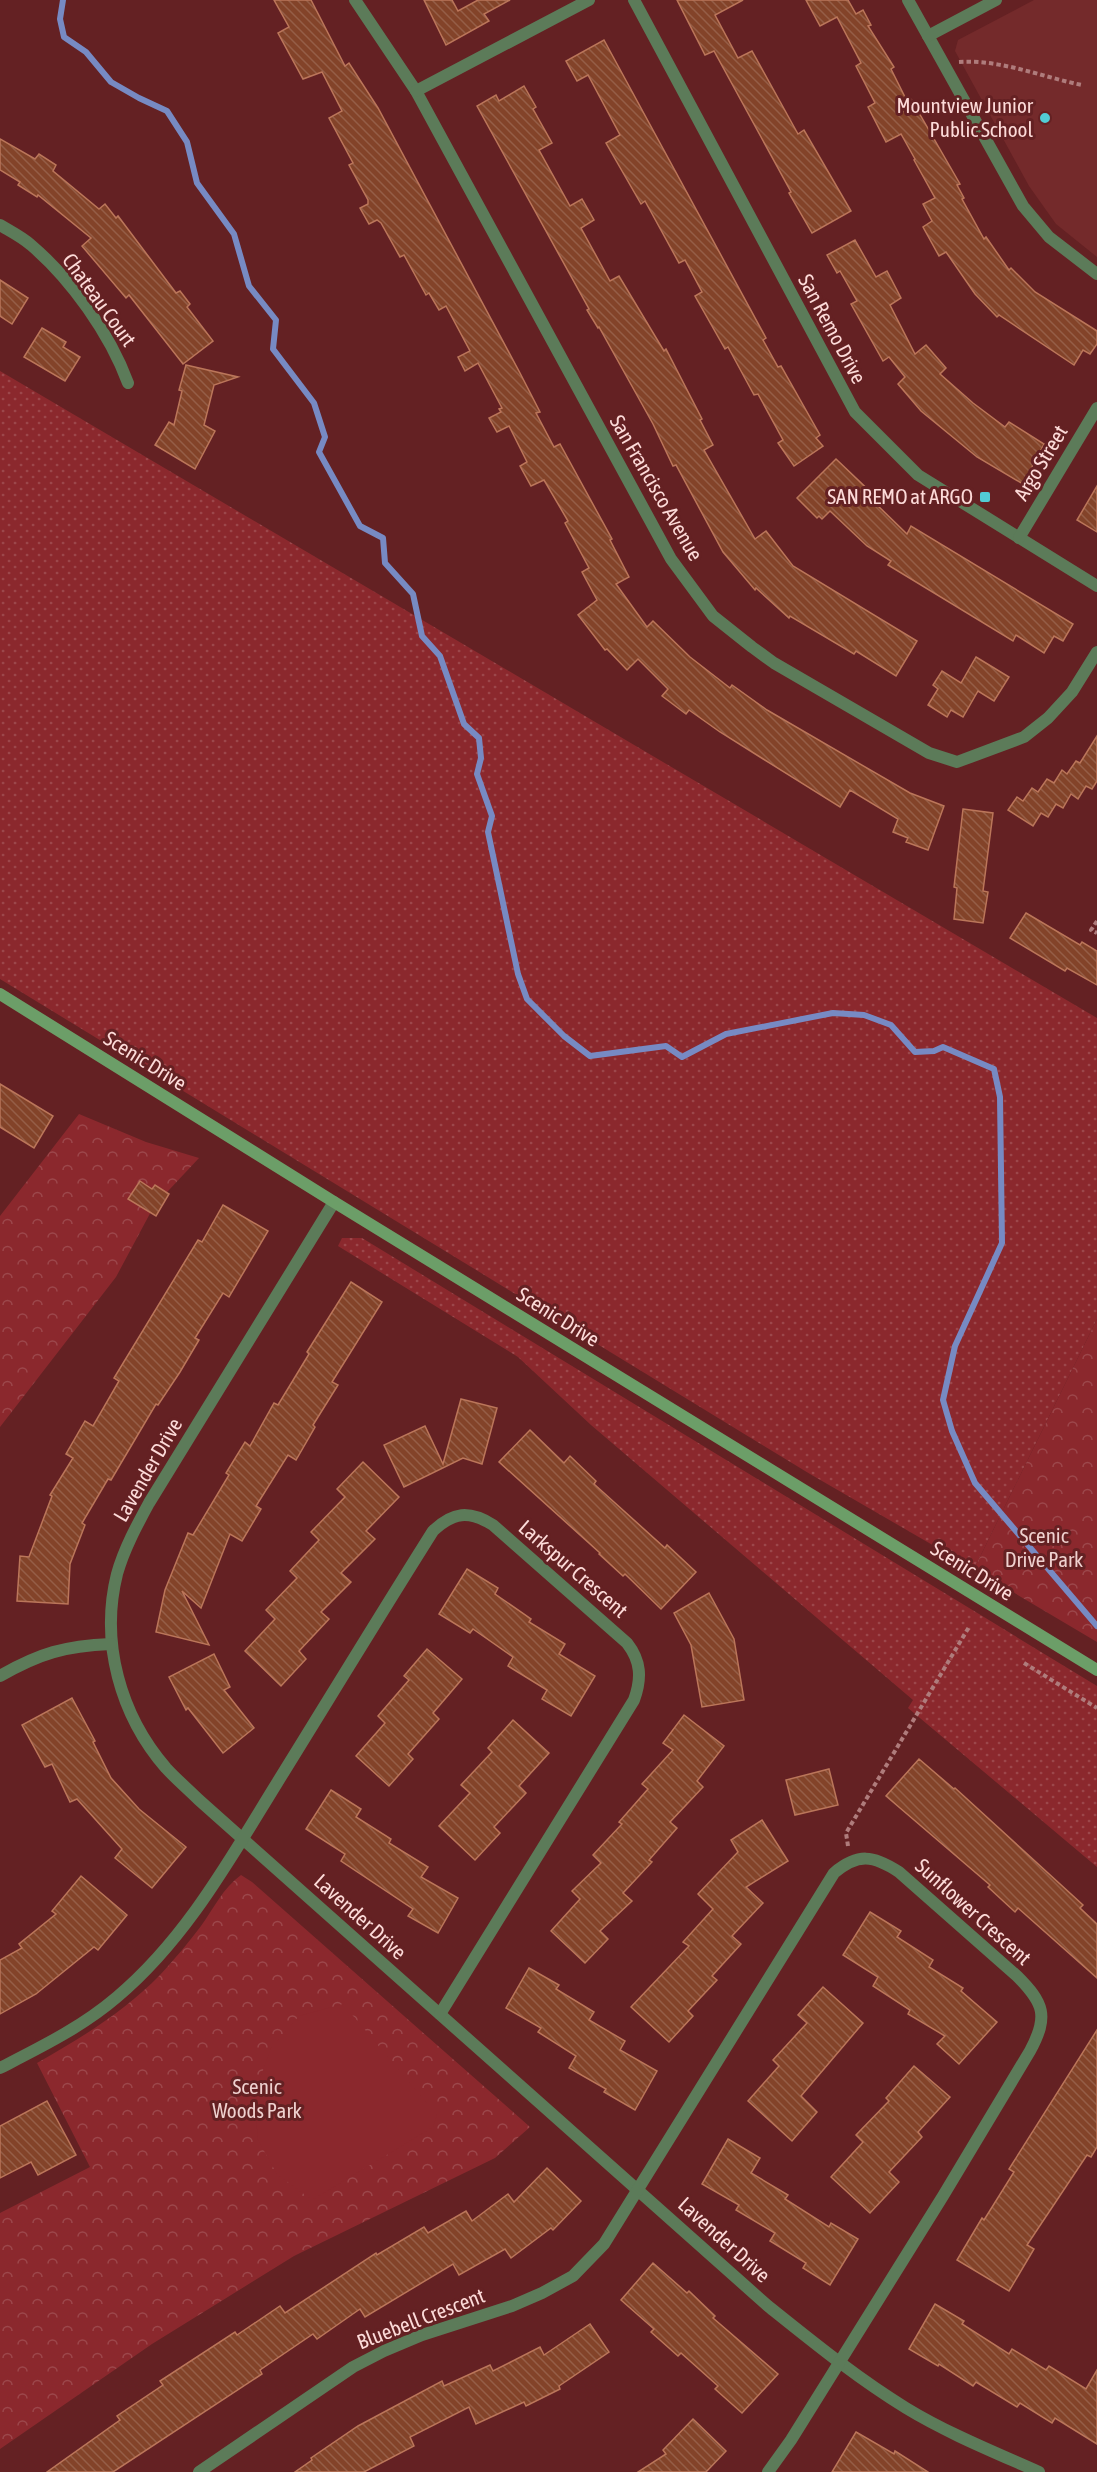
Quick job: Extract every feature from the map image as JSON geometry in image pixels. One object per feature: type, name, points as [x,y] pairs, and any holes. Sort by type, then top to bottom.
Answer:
[{"type":"street","name":"San Francisco Avenue","points":[[355,0],[416,91],[670,559],[713,616],[727,629],[774,663],[929,753],[957,762],[1024,737],[1032,731],[1072,693],[1097,652]]},
{"type":"street","points":[[416,91],[589,0]]},
{"type":"street","name":"San Remo Drive","points":[[634,0],[855,412],[918,475],[1097,586]]},
{"type":"street","points":[[908,0],[1023,206],[1049,237],[1097,274]]},
{"type":"street","points":[[928,36],[996,0]]},
{"type":"street","name":"Chateau Court","points":[[0,225],[29,243],[59,271],[119,358],[128,383]]},
{"type":"street","name":"Argo Street","points":[[1019,538],[1097,408]]},
{"type":"street","name":"Scenic Drive","points":[[0,994],[334,1202],[1097,1670]]},
{"type":"street","name":"Lavender Drive","points":[[334,1202],[134,1530],[117,1573],[113,1594],[111,1644],[120,1686],[129,1710],[151,1749],[183,1785],[768,2306],[839,2362],[906,2408],[932,2423],[1039,2472]]},
{"type":"street","name":"Larkspur Crescent","points":[[0,2067],[65,2034],[117,1998],[147,1969],[187,1924],[243,1839],[433,1531],[443,1521],[457,1515],[472,1515],[484,1519],[627,1642],[634,1652],[639,1672],[637,1691],[440,2014]]},
{"type":"street","points":[[0,1676],[55,1650],[111,1644]]},
{"type":"street","name":"Sunflower Crescent","points":[[638,2189],[834,1873],[855,1860],[869,1858],[884,1862],[899,1872],[1032,1991],[1041,2004],[1038,2036],[1030,2051],[791,2440],[768,2472]]},
{"type":"street","name":"Bluebell Crescent","points":[[199,2472],[353,2367],[384,2351],[462,2320],[512,2306],[573,2276],[604,2244],[638,2189]]},
{"type":"path","points":[[944,64],[970,62],[1013,68],[1082,85]]},
{"type":"path","points":[[1097,921],[1092,930],[1097,933]]},
{"type":"path","points":[[848,1846],[846,1833],[969,1627]]},
{"type":"path","points":[[1024,1664],[1097,1708]]},
{"type":"shaded area","name":"Mountview Junior Public School","points":[[1034,0],[1097,0],[1097,257],[1056,224],[1029,186],[955,51],[958,40]]},
{"type":"green space","points":[[0,371],[1097,1018],[1097,1319],[974,1569],[810,1474],[0,979]]},
{"type":"green space","points":[[79,1114],[146,1142],[199,1158],[154,1206],[116,1277],[0,1427],[0,1216]]},
{"type":"green space","points":[[342,1238],[362,1238],[1097,1686],[1097,1867],[908,1708],[913,1700],[591,1425],[518,1357],[338,1246]]},
{"type":"green space","name":"Scenic Drive Park","points":[[1097,1319],[1097,1642],[974,1569]]},
{"type":"green space","name":"Scenic Woods Park","points":[[241,1875],[252,1882],[530,2127],[495,2158],[294,2256],[152,2344],[0,2449],[0,2213],[90,2167],[37,2063],[70,2044],[132,2001],[181,1951],[224,1892]]},
{"type":"green space","points":[[343,2004],[437,2115],[433,2127],[312,2200],[277,2174],[258,2140],[254,2095],[271,2048],[299,2016]]},
{"type":"building","points":[[274,0],[311,0],[345,66],[349,63],[378,108],[520,373],[540,412],[536,413],[554,447],[560,444],[612,539],[610,540],[629,577],[616,584],[647,627],[653,621],[690,657],[730,688],[732,685],[767,710],[910,793],[944,806],[928,850],[906,842],[908,838],[893,832],[898,819],[850,790],[840,807],[689,710],[686,714],[662,696],[668,689],[638,659],[627,670],[607,649],[605,650],[578,615],[597,600],[582,572],[589,568],[565,523],[568,521],[544,480],[531,486],[520,466],[527,462],[509,426],[497,432],[489,418],[501,412],[499,409],[502,408],[478,363],[465,371],[458,357],[470,351],[446,306],[439,310],[429,293],[426,295],[404,255],[400,257],[381,223],[377,220],[369,224],[360,208],[368,204],[368,200],[349,165],[353,163],[329,118],[342,111],[322,72],[303,79],[278,33],[289,27]]},
{"type":"building","points":[[424,0],[452,0],[458,11],[478,0],[510,0],[484,14],[489,21],[446,45]]},
{"type":"building","points":[[677,0],[743,0],[715,15],[738,58],[752,51],[798,134],[804,130],[851,211],[812,233],[714,51],[705,55]]},
{"type":"building","points":[[806,0],[848,0],[856,14],[863,10],[871,25],[868,26],[894,67],[891,69],[907,101],[911,99],[960,184],[957,185],[964,198],[962,199],[984,239],[986,237],[1009,270],[1011,268],[1035,292],[1097,331],[1097,344],[1090,354],[1083,350],[1074,365],[999,315],[997,317],[975,294],[946,252],[939,256],[923,227],[932,221],[923,204],[935,198],[915,159],[901,134],[886,142],[868,107],[875,103],[856,66],[861,63],[837,17],[820,26]]},
{"type":"building","points":[[604,40],[766,338],[763,340],[778,367],[781,366],[820,435],[816,438],[823,446],[794,466],[778,443],[783,440],[758,394],[754,395],[728,347],[725,349],[695,296],[702,292],[685,260],[679,263],[645,201],[641,204],[606,143],[620,135],[588,75],[577,81],[566,61]]},
{"type":"building","points":[[524,86],[536,107],[533,109],[552,143],[539,150],[570,206],[582,199],[594,220],[581,228],[610,281],[619,276],[664,351],[666,349],[713,445],[704,450],[755,539],[766,531],[793,566],[917,641],[896,676],[856,651],[854,654],[790,616],[789,618],[756,588],[755,590],[723,552],[676,465],[673,466],[653,424],[599,327],[587,310],[589,309],[477,106],[496,95],[499,101]]},
{"type":"building","points":[[0,139],[35,159],[39,154],[56,165],[53,171],[99,209],[105,204],[116,218],[118,216],[176,293],[180,291],[190,304],[187,307],[213,341],[183,364],[129,295],[126,298],[82,246],[91,238],[38,195],[37,197],[18,185],[20,182],[0,170]]},
{"type":"building","points":[[855,240],[876,277],[887,271],[901,298],[890,305],[915,354],[926,345],[946,368],[940,374],[973,403],[1005,427],[1009,422],[1044,444],[1023,484],[977,457],[921,411],[898,384],[905,377],[889,357],[883,361],[851,304],[857,301],[840,271],[837,273],[827,255]]},
{"type":"building","points":[[0,280],[28,298],[12,324],[0,316]]},
{"type":"building","points":[[42,328],[66,342],[63,347],[80,357],[65,381],[24,357]]},
{"type":"building","points":[[186,365],[238,377],[214,385],[204,425],[215,431],[195,469],[155,445],[169,422],[174,425],[182,391],[179,390]]},
{"type":"building","points":[[836,459],[878,499],[874,502],[907,534],[911,526],[1073,624],[1063,641],[1054,636],[1044,653],[1016,635],[1013,641],[888,565],[891,561],[867,546],[830,511],[822,519],[819,516],[817,518],[797,498]]},
{"type":"building","points":[[1097,486],[1097,532],[1077,520]]},
{"type":"building","points":[[976,657],[1009,677],[994,701],[978,691],[963,717],[951,710],[947,717],[928,705],[938,689],[933,685],[942,671],[961,683]]},
{"type":"building","points":[[1097,736],[1097,781],[1092,789],[1086,786],[1078,799],[1071,794],[1063,808],[1056,804],[1048,817],[1041,813],[1033,826],[1008,810],[1017,797],[1023,801],[1032,788],[1038,792],[1047,779],[1054,783],[1062,770],[1067,774],[1076,761],[1080,763]]},
{"type":"building","points":[[963,809],[993,813],[983,891],[988,892],[983,923],[954,919],[957,888],[954,887]]},
{"type":"building","points":[[1026,913],[1080,945],[1082,942],[1097,951],[1097,985],[1067,968],[1065,971],[1010,938]]},
{"type":"building","points":[[0,1084],[53,1116],[34,1148],[0,1127]]},
{"type":"building","points":[[140,1181],[152,1189],[155,1185],[169,1194],[156,1216],[128,1199]]},
{"type":"building","points":[[223,1205],[268,1231],[229,1297],[223,1293],[195,1338],[199,1340],[180,1372],[158,1405],[156,1404],[111,1480],[108,1479],[82,1523],[85,1525],[70,1564],[68,1604],[17,1601],[20,1556],[29,1557],[52,1496],[50,1495],[73,1458],[66,1454],[85,1421],[93,1426],[119,1381],[114,1378],[198,1240],[202,1242]]},
{"type":"building","points":[[351,1282],[382,1302],[332,1382],[338,1385],[313,1425],[315,1427],[296,1460],[288,1455],[256,1506],[261,1509],[242,1541],[230,1534],[201,1608],[182,1591],[209,1645],[156,1632],[165,1590],[188,1533],[193,1535],[229,1475],[226,1473],[245,1442],[250,1446],[274,1403],[278,1405],[309,1354],[307,1352]]},
{"type":"building","points":[[461,1399],[497,1408],[482,1464],[463,1458],[404,1487],[384,1445],[425,1426],[443,1464]]},
{"type":"building","points":[[530,1430],[564,1463],[570,1456],[596,1481],[594,1484],[665,1548],[667,1545],[696,1572],[661,1609],[499,1462]]},
{"type":"building","points":[[363,1462],[399,1497],[366,1531],[375,1539],[341,1573],[351,1582],[321,1612],[329,1619],[299,1651],[306,1659],[281,1686],[245,1651],[275,1619],[266,1610],[297,1578],[290,1571],[319,1540],[311,1532],[345,1497],[337,1489]]},
{"type":"building","points":[[467,1569],[498,1588],[495,1594],[531,1619],[529,1622],[565,1644],[559,1654],[595,1676],[571,1716],[542,1699],[547,1690],[508,1666],[513,1657],[473,1629],[470,1633],[439,1614]]},
{"type":"building","points":[[709,1593],[734,1639],[744,1700],[702,1707],[691,1645],[674,1613]]},
{"type":"building","points":[[427,1649],[462,1679],[433,1713],[439,1719],[408,1754],[413,1759],[389,1786],[356,1756],[385,1723],[378,1716],[409,1680],[404,1676]]},
{"type":"building","points":[[214,1654],[230,1687],[224,1690],[254,1728],[223,1753],[188,1708],[186,1710],[169,1677]]},
{"type":"building","points":[[72,1698],[95,1741],[93,1742],[111,1778],[139,1809],[186,1847],[152,1888],[115,1858],[122,1849],[77,1799],[70,1802],[52,1764],[45,1767],[22,1725]]},
{"type":"building","points":[[684,1715],[724,1746],[697,1781],[703,1787],[670,1822],[677,1828],[649,1860],[652,1862],[623,1893],[632,1901],[600,1931],[608,1939],[585,1963],[551,1931],[580,1899],[572,1891],[601,1863],[593,1855],[622,1824],[619,1822],[648,1789],[642,1784],[673,1750],[663,1743]]},
{"type":"building","points":[[513,1720],[549,1753],[519,1786],[526,1793],[494,1827],[500,1833],[475,1860],[439,1826],[470,1793],[461,1785],[492,1752],[488,1748]]},
{"type":"building","points":[[919,1759],[955,1788],[1083,1905],[1080,1908],[1097,1924],[1097,1978],[1018,1908],[1015,1912],[988,1887],[990,1885],[886,1796]]},
{"type":"building","points":[[829,1769],[838,1805],[795,1815],[786,1780]]},
{"type":"building","points":[[331,1790],[361,1809],[356,1817],[391,1839],[389,1843],[428,1867],[421,1877],[458,1898],[438,1933],[408,1916],[413,1909],[341,1861],[345,1854],[306,1829]]},
{"type":"building","points":[[762,1820],[788,1861],[746,1887],[763,1903],[732,1936],[741,1944],[712,1976],[717,1980],[688,2011],[693,2016],[669,2042],[631,2007],[689,1946],[683,1942],[713,1909],[698,1894],[738,1852],[731,1840]]},
{"type":"building","points":[[81,1876],[127,1915],[98,1950],[94,1947],[36,1994],[0,2014],[0,1960],[22,1948],[19,1944],[56,1914],[52,1911]]},
{"type":"building","points":[[870,1912],[901,1931],[897,1937],[933,1960],[929,1967],[963,1988],[961,1991],[997,2022],[959,2064],[937,2044],[945,2036],[908,2014],[910,2010],[873,1986],[878,1977],[843,1955]]},
{"type":"building","points":[[529,1968],[559,1985],[556,1989],[594,2012],[589,2020],[625,2041],[620,2050],[657,2071],[635,2110],[604,2092],[606,2089],[569,2068],[576,2056],[538,2032],[541,2028],[506,2008]]},
{"type":"building","points":[[823,1987],[863,2023],[801,2096],[817,2112],[792,2141],[748,2101],[779,2066],[773,2060],[807,2023],[798,2015]]},
{"type":"building","points":[[1097,2030],[1097,2147],[1091,2157],[1087,2155],[1027,2245],[1034,2249],[1009,2291],[957,2260],[982,2218],[984,2220],[1014,2172],[1009,2169]]},
{"type":"building","points":[[914,2066],[950,2097],[918,2132],[922,2137],[889,2172],[899,2182],[870,2213],[831,2177],[863,2142],[856,2135],[889,2101],[886,2098]]},
{"type":"building","points":[[47,2101],[76,2155],[38,2175],[31,2162],[0,2178],[0,2126]]},
{"type":"building","points":[[728,2139],[760,2158],[751,2173],[788,2195],[785,2199],[829,2227],[831,2223],[858,2239],[830,2285],[803,2268],[806,2263],[770,2241],[775,2233],[736,2210],[739,2205],[702,2184]]},
{"type":"building","points":[[547,2168],[581,2201],[553,2230],[551,2228],[511,2258],[505,2249],[459,2275],[453,2264],[365,2317],[360,2309],[317,2339],[313,2334],[260,2370],[262,2374],[113,2472],[47,2472],[120,2420],[117,2416],[163,2385],[160,2381],[235,2332],[237,2335],[280,2306],[285,2313],[376,2253],[377,2255],[424,2227],[428,2233],[466,2211],[472,2221],[508,2194],[514,2202]]},
{"type":"building","points":[[653,2263],[687,2293],[689,2291],[715,2316],[713,2318],[778,2374],[742,2413],[715,2389],[718,2386],[681,2353],[678,2356],[651,2332],[654,2329],[621,2300]]},
{"type":"building","points":[[935,2304],[964,2321],[962,2324],[1009,2354],[1012,2349],[1046,2370],[1049,2366],[1086,2389],[1097,2370],[1097,2444],[1055,2418],[1052,2423],[1020,2403],[1017,2407],[976,2382],[973,2386],[939,2364],[938,2366],[909,2349]]},
{"type":"building","points":[[590,2324],[609,2352],[559,2386],[560,2389],[526,2406],[524,2402],[476,2424],[469,2407],[410,2437],[414,2446],[364,2472],[295,2472],[312,2460],[311,2458],[358,2426],[442,2381],[444,2386],[490,2365],[493,2371],[540,2347],[544,2355]]},
{"type":"building","points":[[693,2419],[726,2451],[706,2472],[638,2472],[666,2454],[663,2450]]},
{"type":"building","points":[[856,2432],[894,2454],[895,2451],[928,2472],[832,2472]]},
{"type":"waterway","points":[[63,0],[60,19],[64,37],[86,52],[111,82],[167,111],[187,142],[197,183],[234,234],[249,286],[276,320],[273,349],[314,403],[325,437],[319,452],[360,526],[383,538],[385,563],[413,594],[422,636],[440,656],[464,724],[479,738],[481,758],[477,774],[492,816],[488,832],[518,974],[527,999],[564,1036],[590,1056],[666,1046],[682,1057],[726,1034],[833,1013],[864,1015],[891,1025],[915,1052],[934,1051],[943,1047],[994,1069],[1000,1097],[1002,1243],[955,1346],[943,1400],[952,1431],[975,1483],[1097,1626]]},
{"type":"place","name":"Mountview Junior Public School","points":[[1045,118]]},
{"type":"place","name":"SAN REMO at ARGO","points":[[985,497]]}]
